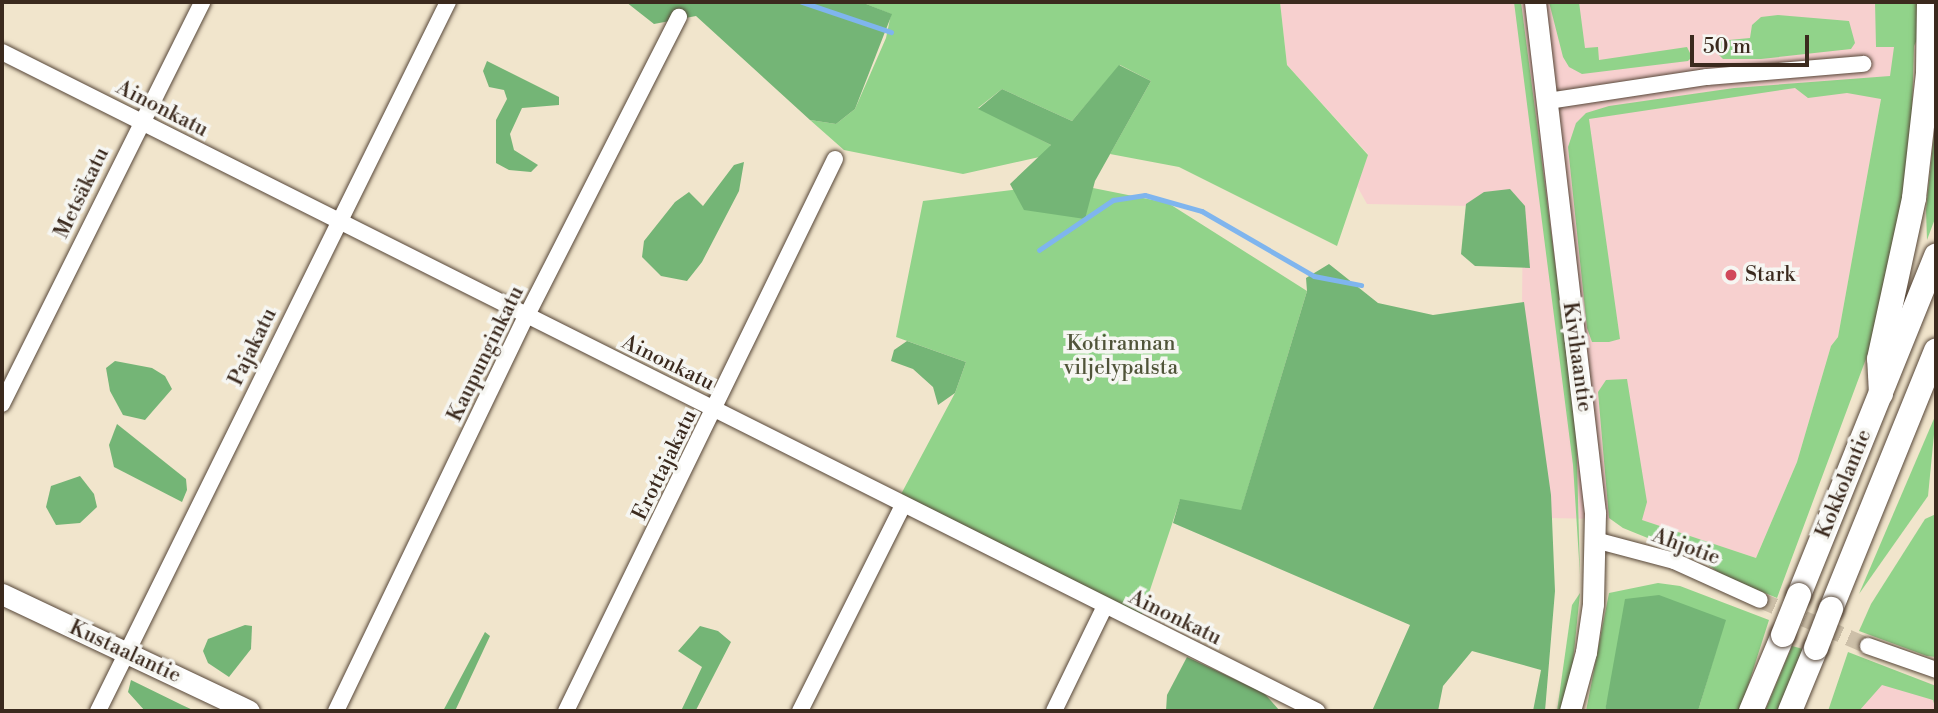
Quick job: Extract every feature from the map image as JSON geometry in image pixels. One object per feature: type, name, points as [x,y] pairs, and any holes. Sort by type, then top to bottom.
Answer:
[{"type":"highway","points":[[1881,394],[1879,359],[1914,198],[1928,74],[1928,2]]},
{"type":"highway","name":"Kokkolantie","points":[[1751,711],[1936,256]]},
{"type":"highway","name":"Kokkolantie","points":[[1790,711],[1936,350]]},
{"type":"main road","name":"Kivihaantie","points":[[1535,2],[1589,443],[1595,540],[1586,652],[1570,711]]},
{"type":"main road","name":"Kustaalantie","points":[[2,594],[249,711]]},
{"type":"street","name":"Metsäkatu","points":[[2,404],[202,2]]},
{"type":"street","name":"Pajakatu","points":[[98,711],[337,222],[448,2]]},
{"type":"street","name":"Kaupunginkatu","points":[[337,711],[526,317],[679,17]]},
{"type":"street","name":"Ainonkatu","points":[[2,52],[526,317],[1317,711]]},
{"type":"street","points":[[1548,101],[1707,77],[1863,64]]},
{"type":"street","name":"Erottajakatu","points":[[566,711],[716,410],[835,159]]},
{"type":"street","points":[[800,711],[903,505]]},
{"type":"street","name":"Ahjotie","points":[[1595,540],[1674,561],[1760,600]]},
{"type":"street","points":[[1054,711],[1105,606]]},
{"type":"street","points":[[1868,646],[1936,670]]},
{"type":"shaded area","points":[[1280,2],[1906,2],[1902,72],[1881,99],[1838,337],[1831,346],[1797,462],[1756,558],[1641,520],[1550,518],[1522,306],[1523,207],[1367,204],[1357,186],[1368,154],[1287,65]]},
{"type":"shaded area","points":[[1862,661],[1936,685],[1936,711],[1841,711]]},
{"type":"green space","points":[[626,2],[861,2],[892,14],[855,109],[836,124],[810,120],[696,16],[654,24]]},
{"type":"green space","points":[[861,2],[1280,2],[1287,65],[1368,155],[1337,246],[1179,167],[1110,154],[1151,81],[1120,65],[1072,121],[1002,89],[978,108],[1051,145],[1044,156],[963,174],[844,150],[810,120],[836,124],[855,109],[886,38],[891,14]]},
{"type":"green space","points":[[1514,2],[1521,2],[1576,423],[1580,575],[1573,465]]},
{"type":"green space","points":[[1549,2],[1579,2],[1585,48],[1598,47],[1599,60],[1687,47],[1692,57],[1688,61],[1582,74],[1569,67],[1563,57]]},
{"type":"green space","points":[[1875,2],[1921,2],[1921,31],[1914,46],[1910,175],[1873,340],[1777,598],[1723,576],[1702,560],[1623,528],[1609,518],[1598,392],[1606,380],[1627,379],[1647,502],[1642,520],[1756,558],[1797,462],[1831,346],[1838,337],[1881,99],[1847,93],[1808,98],[1795,88],[1589,119],[1620,339],[1609,342],[1592,342],[1587,328],[1568,147],[1576,123],[1586,113],[1609,106],[1734,88],[1890,76],[1894,47],[1876,47]]},
{"type":"green space","points":[[1778,15],[1849,21],[1855,43],[1851,49],[1761,59],[1723,59],[1719,55],[1718,41],[1750,38],[1752,25],[1761,17]]},
{"type":"green space","points":[[1936,31],[1936,216],[1927,240],[1926,210],[1935,126]]},
{"type":"green space","points":[[487,61],[559,97],[559,105],[522,108],[510,134],[514,150],[538,165],[531,172],[509,170],[496,163],[496,120],[507,99],[504,90],[489,87],[483,71]]},
{"type":"green space","points":[[1119,65],[1151,81],[1095,181],[1085,219],[1024,210],[1010,184],[1051,145],[978,109],[1002,89],[1072,121]]},
{"type":"green space","points":[[744,162],[739,191],[702,262],[687,281],[661,276],[642,257],[644,241],[675,202],[689,192],[703,206],[734,165]]},
{"type":"green space","name":"Kotirannan viljelypalsta","points":[[1068,183],[1168,203],[1307,291],[1241,511],[1180,500],[1141,617],[899,498],[955,393],[966,362],[896,337],[923,201]]},
{"type":"green space","points":[[1510,189],[1525,206],[1530,268],[1475,266],[1461,254],[1466,204],[1484,192]]},
{"type":"green space","points":[[1329,264],[1378,303],[1433,315],[1524,302],[1551,495],[1555,591],[1545,711],[1533,711],[1541,670],[1472,651],[1443,686],[1438,711],[1372,711],[1410,625],[1173,523],[1180,499],[1241,510],[1307,291],[1306,278]]},
{"type":"green space","points":[[907,341],[966,362],[955,393],[938,405],[933,387],[913,369],[891,361],[894,350]]},
{"type":"green space","points":[[115,361],[152,368],[165,376],[172,389],[145,420],[123,415],[110,391],[106,368]]},
{"type":"green space","points":[[1936,414],[1928,496],[1859,594]]},
{"type":"green space","points":[[117,424],[186,479],[187,490],[182,502],[114,467],[109,445]]},
{"type":"green space","points":[[80,476],[94,494],[97,507],[80,523],[56,525],[46,507],[51,486]]},
{"type":"green space","points":[[1936,514],[1936,657],[1859,631],[1871,604],[1925,519]]},
{"type":"green space","points":[[1658,583],[1680,586],[1769,620],[1740,711],[1698,711],[1725,620],[1611,685],[1605,711],[1586,711],[1609,593]]},
{"type":"green space","points":[[1580,593],[1571,681],[1564,711],[1557,711],[1572,605]]},
{"type":"green space","points":[[1659,595],[1726,620],[1698,711],[1605,711],[1625,599]]},
{"type":"green space","points":[[245,625],[252,626],[251,649],[229,677],[208,663],[203,651],[208,639]]},
{"type":"green space","points":[[700,626],[718,631],[731,642],[696,710],[681,711],[702,667],[678,651]]},
{"type":"green space","points":[[485,632],[490,636],[455,711],[443,711]]},
{"type":"green space","points":[[1792,646],[1803,649],[1778,711],[1765,711]]},
{"type":"green space","points":[[1848,652],[1936,686],[1936,711],[1933,700],[1882,685],[1859,711],[1828,711]]},
{"type":"green space","points":[[1187,657],[1264,693],[1280,711],[1166,711],[1167,695]]},
{"type":"green space","points":[[131,680],[195,711],[145,711],[128,692]]},
{"type":"waterway","points":[[802,2],[891,32]]},
{"type":"waterway","points":[[1039,250],[1113,200],[1145,195],[1202,211],[1314,276],[1361,285]]},
{"type":"tunnel","points":[[1760,600],[1868,646]]},
{"type":"place","name":"Stark","points":[[1731,275]]}]
